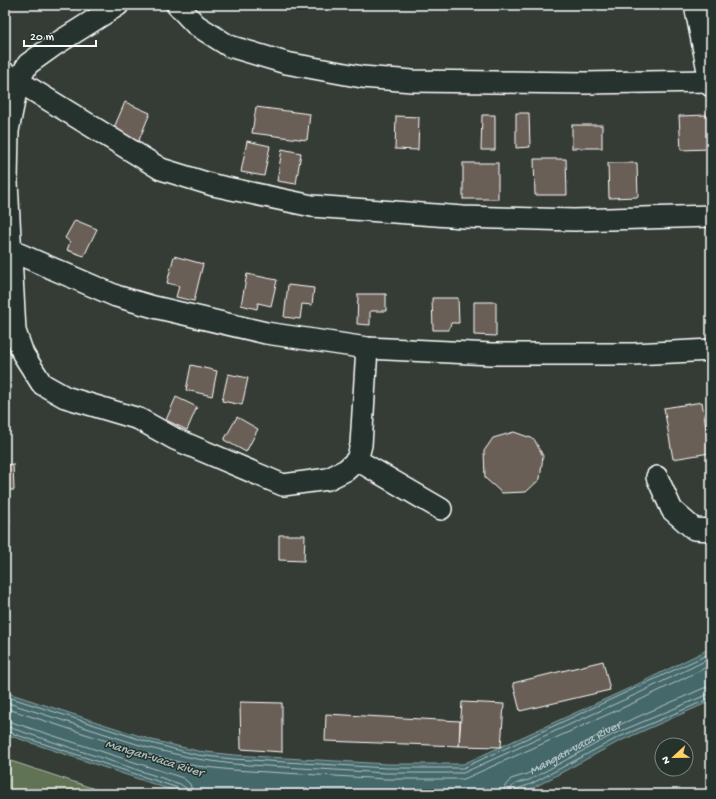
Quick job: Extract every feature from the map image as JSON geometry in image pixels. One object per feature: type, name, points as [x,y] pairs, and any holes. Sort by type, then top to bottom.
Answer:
[{"type":"street","points":[[118,5],[62,40],[12,77],[8,131],[8,182],[15,331],[23,354],[42,384],[65,397],[139,419],[175,439],[283,485],[328,479],[346,470],[357,460],[361,445],[367,348]]},
{"type":"street","points":[[177,5],[196,25],[229,46],[286,63],[362,77],[412,81],[710,83],[695,5]]},
{"type":"street","points":[[12,77],[161,169],[213,185],[312,206],[463,217],[574,220],[711,216]]},
{"type":"street","points":[[12,251],[116,296],[154,308],[266,333],[367,348],[491,354],[634,354],[711,350]]},
{"type":"street","points":[[357,460],[441,509]]},
{"type":"street","points":[[657,477],[672,510],[694,529],[711,530]]},
{"type":"green space","points":[[5,759],[110,794],[5,794]]},
{"type":"water","name":"Mangan-vaca River","points":[[711,649],[711,701],[618,742],[533,788],[512,794],[183,794],[5,734],[5,692],[152,740],[198,751],[234,755],[387,764],[463,764],[634,686]]},
{"type":"building","points":[[125,102],[150,113],[135,150],[113,130]]},
{"type":"building","points":[[256,107],[310,114],[307,140],[252,133]]},
{"type":"building","points":[[516,113],[529,113],[530,147],[516,148]]},
{"type":"building","points":[[482,115],[495,115],[495,150],[481,150]]},
{"type":"building","points":[[707,115],[709,149],[681,150],[679,116]]},
{"type":"building","points":[[396,116],[419,117],[418,150],[395,149]]},
{"type":"building","points":[[572,125],[602,125],[602,148],[572,148]]},
{"type":"building","points":[[247,141],[270,146],[264,176],[241,172]]},
{"type":"building","points":[[282,149],[301,153],[296,184],[277,181]]},
{"type":"building","points":[[534,159],[566,159],[567,195],[535,195]]},
{"type":"building","points":[[463,163],[498,163],[498,199],[463,199]]},
{"type":"building","points":[[608,163],[637,163],[638,197],[609,198]]},
{"type":"building","points":[[75,220],[97,229],[84,256],[67,250],[70,242],[65,238]]},
{"type":"building","points":[[174,256],[203,264],[194,301],[176,297],[179,286],[167,283]]},
{"type":"building","points":[[247,274],[277,280],[271,306],[258,303],[257,309],[241,305]]},
{"type":"building","points":[[288,285],[314,288],[312,305],[302,304],[300,319],[284,317]]},
{"type":"building","points":[[358,294],[386,294],[386,311],[370,311],[370,325],[357,324]]},
{"type":"building","points":[[432,298],[458,298],[459,323],[451,323],[449,330],[433,330]]},
{"type":"building","points":[[474,302],[496,302],[496,336],[474,335]]},
{"type":"building","points":[[191,365],[217,371],[212,396],[186,390]]},
{"type":"building","points":[[228,374],[248,378],[242,405],[222,401]]},
{"type":"building","points":[[176,397],[197,407],[187,430],[166,420]]},
{"type":"building","points":[[702,402],[710,453],[673,459],[664,408]]},
{"type":"building","points":[[237,417],[258,429],[246,452],[224,440]]},
{"type":"building","points":[[514,432],[534,439],[543,456],[540,479],[526,492],[502,493],[485,478],[484,451],[493,438]]},
{"type":"building","points":[[13,464],[14,490],[5,490],[5,465]]},
{"type":"building","points":[[5,504],[9,504],[10,523],[5,523]]},
{"type":"building","points":[[279,535],[305,535],[304,561],[279,560]]},
{"type":"building","points":[[5,591],[8,591],[9,616],[5,616]]},
{"type":"building","points":[[603,661],[610,690],[520,711],[513,683]]},
{"type":"building","points":[[240,702],[282,703],[282,752],[241,749]]},
{"type":"building","points":[[462,702],[504,704],[501,747],[459,746]]},
{"type":"building","points":[[326,714],[460,721],[459,746],[325,741]]}]
